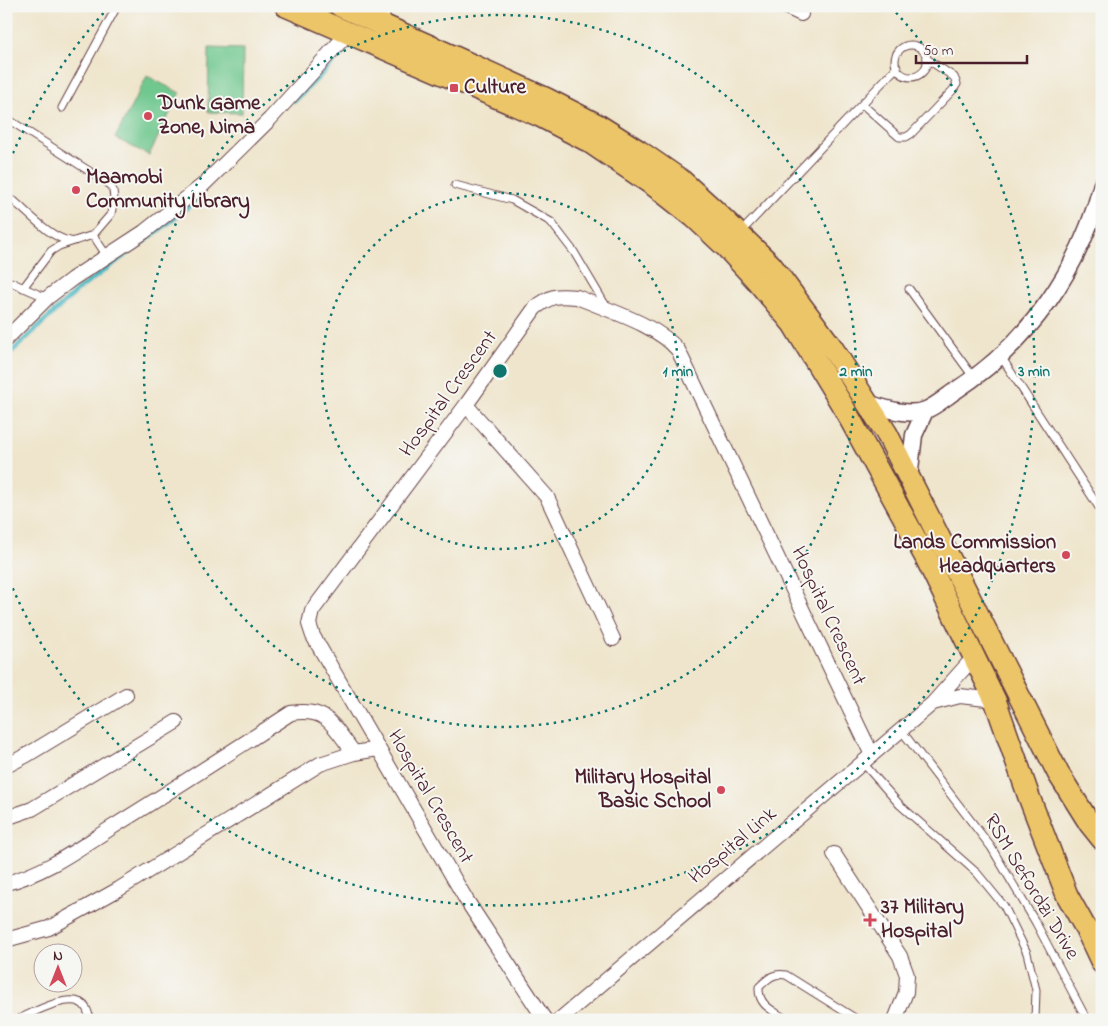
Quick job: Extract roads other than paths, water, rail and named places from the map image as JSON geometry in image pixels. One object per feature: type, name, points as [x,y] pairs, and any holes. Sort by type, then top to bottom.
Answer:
[{"type":"main road","points":[[286,6],[540,116],[588,141],[656,187],[694,217],[725,246],[793,324],[844,408],[926,558],[975,656],[995,700],[1029,797],[1067,895],[1102,963]]},
{"type":"main road","points":[[340,6],[382,14],[598,125],[681,180],[739,234],[776,272],[831,346],[887,434],[1058,773],[1090,824],[1102,839]]},
{"type":"street","points":[[784,6],[801,14]]},
{"type":"street","points":[[6,339],[47,298],[72,279],[144,232],[203,185],[270,119],[348,34]]},
{"type":"street","points":[[867,403],[893,412],[925,411],[974,379],[1025,332],[1051,300],[1067,274],[1086,231],[1102,184]]},
{"type":"street","name":"Hospital Crescent","points":[[545,1020],[467,900],[313,636],[309,624],[312,611],[466,405],[535,308],[548,298],[563,296],[577,298],[608,310],[656,330],[670,339],[678,350],[868,759]]},
{"type":"street","points":[[466,405],[547,497],[613,639]]},
{"type":"street","points":[[909,478],[914,435],[925,411]]},
{"type":"street","name":"Hospital Link","points":[[559,1020],[933,703],[975,656]]},
{"type":"street","points":[[6,766],[28,756],[126,694]]},
{"type":"street","name":"Hospital Link","points":[[933,703],[960,696],[995,700]]},
{"type":"street","points":[[6,883],[20,880],[59,860],[291,713],[315,712],[326,717],[354,752]]},
{"type":"street","points":[[6,818],[32,809],[176,722]]},
{"type":"street","points":[[6,940],[49,928],[119,889],[320,764],[354,752],[378,749]]},
{"type":"street","points":[[834,854],[900,956],[907,975],[906,992],[895,1020]]},
{"type":"lane","points":[[62,108],[116,6]]},
{"type":"lane","points":[[862,104],[899,137],[906,137],[911,134],[957,84],[954,77],[927,59],[917,46],[906,46],[898,53],[895,62],[903,74],[914,76],[924,70],[927,65],[927,59]]},
{"type":"lane","points":[[739,234],[897,67]]},
{"type":"lane","points":[[6,118],[108,183],[113,190],[114,199],[111,214],[93,234],[51,251],[23,288]]},
{"type":"lane","points":[[454,185],[512,200],[551,222],[574,252],[608,310]]},
{"type":"lane","points":[[14,201],[49,230],[64,240],[73,241]]},
{"type":"lane","points":[[93,234],[107,256]]},
{"type":"lane","points":[[6,280],[47,298]]},
{"type":"lane","points":[[909,289],[974,379]]},
{"type":"lane","points":[[1000,355],[1102,512]]},
{"type":"lane","name":"RSM Sefordzi Drive","points":[[901,730],[992,847],[1036,923],[1087,1020]]},
{"type":"lane","points":[[868,759],[900,805],[977,873],[1004,906],[1027,953],[1036,990],[1035,1020]]},
{"type":"lane","points":[[786,1020],[762,1002],[759,994],[759,987],[771,976],[778,974],[786,975],[858,1020]]},
{"type":"lane","points":[[17,1020],[66,1000],[76,1000],[86,1008],[90,1020]]},
{"type":"waterway","points":[[295,101],[348,48]]},
{"type":"waterway","points":[[6,357],[78,290],[181,214],[199,196]]},
{"type":"place","name":"Culture","points":[[454,88]]},
{"type":"place","name":"Dunk Game Zone, Nima","points":[[148,116]]},
{"type":"place","name":"Maamobi Community Library","points":[[76,190]]},
{"type":"place","name":"Lands Commission Headquarters","points":[[1066,555]]},
{"type":"place","name":"Military Hospital Basic School","points":[[721,790]]},
{"type":"place","name":"37 Military Hospital","points":[[870,920]]}]
